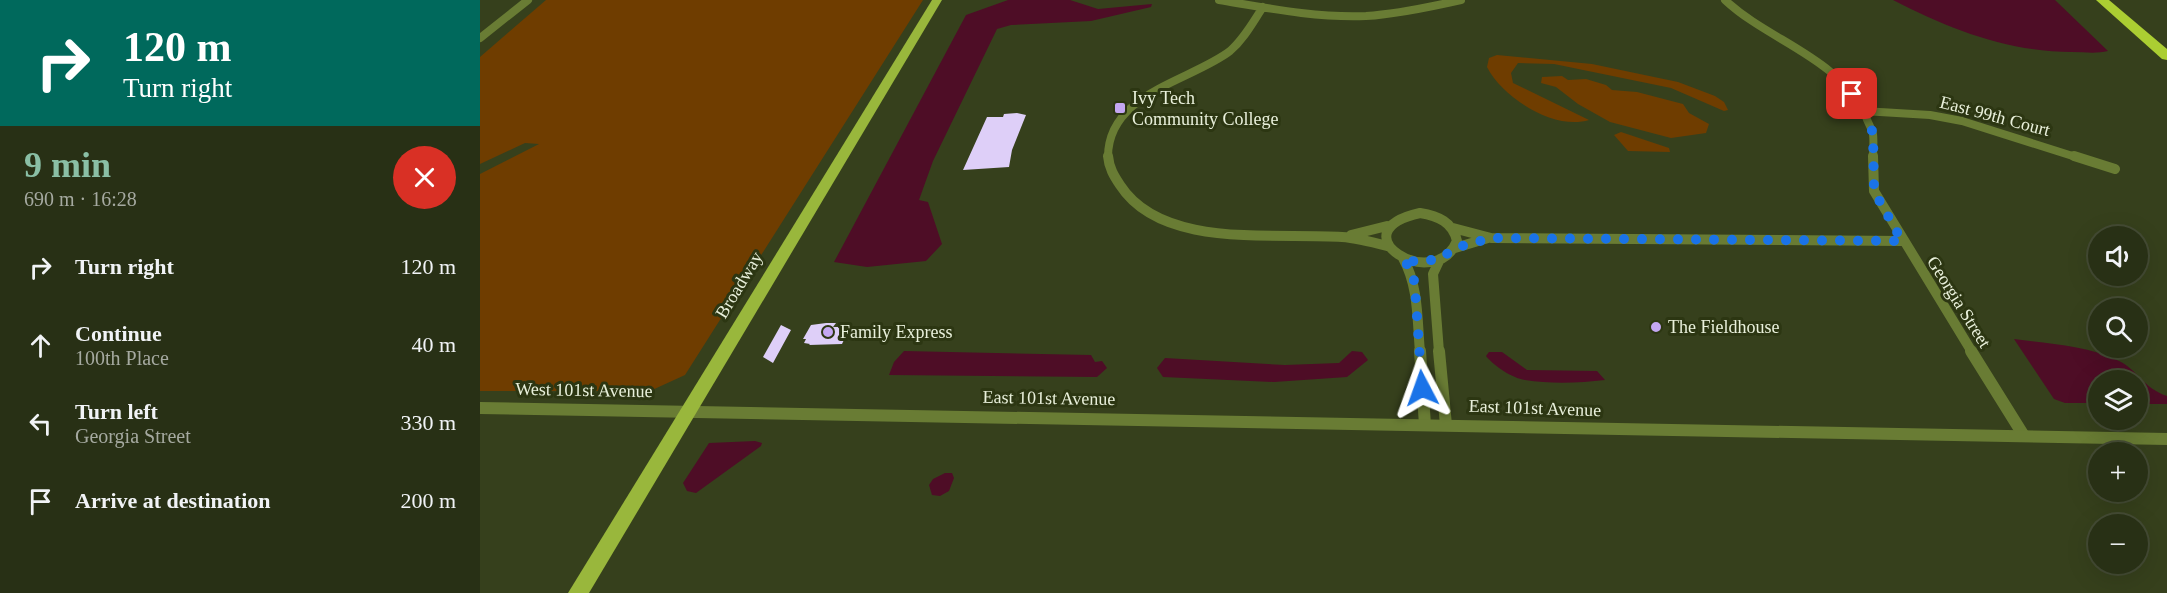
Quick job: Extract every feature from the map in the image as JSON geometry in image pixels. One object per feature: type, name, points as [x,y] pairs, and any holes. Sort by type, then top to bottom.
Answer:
[{"type":"highway","points":[[2102,0],[2167,56]]},
{"type":"highway","points":[[2119,0],[2167,40]]},
{"type":"main road","name":"Broadway","points":[[578,593],[937,0]]},
{"type":"street","points":[[480,39],[528,0]]},
{"type":"street","points":[[1219,0],[1332,15],[1368,15],[1461,0]]},
{"type":"street","name":"Georgia Street","points":[[1725,0],[1739,13],[1822,63],[1843,83],[1863,111],[1873,133],[1874,191],[1902,241],[2024,436]]},
{"type":"street","points":[[1263,7],[1238,43],[1228,52],[1139,102],[1124,117],[1116,128],[1109,147],[1108,165],[1118,186],[1135,205],[1158,218],[1185,227],[1216,233],[1341,237],[1387,246],[1403,258],[1413,274],[1415,288],[1425,424]]},
{"type":"street","name":"East 99th Court","points":[[1863,111],[1930,115],[1962,121],[2115,169]]},
{"type":"street","points":[[1341,237],[1387,225],[1395,219],[1419,213],[1433,215],[1453,228],[1491,238],[1902,241]]},
{"type":"street","points":[[1387,225],[1384,235],[1387,246]]},
{"type":"street","points":[[1453,228],[1456,234],[1455,248]]},
{"type":"street","points":[[1403,258],[1422,262],[1440,259],[1455,248],[1491,238]]},
{"type":"street","points":[[1440,259],[1433,274],[1433,291],[1446,425]]},
{"type":"street","name":"West 101st Avenue","points":[[480,408],[687,412]]},
{"type":"street","name":"East 101st Avenue","points":[[687,412],[2167,439]]},
{"type":"shaded area","points":[[546,0],[923,0],[685,375],[650,391],[480,391],[480,174],[539,144],[525,143],[480,164],[480,57]]},
{"type":"shaded area","points":[[1008,0],[1070,0],[1098,9],[1152,4],[1151,7],[1091,21],[1011,25],[997,29],[933,161],[919,200],[928,202],[942,244],[926,261],[867,267],[834,262],[966,15]]},
{"type":"shaded area","points":[[1893,0],[2055,0],[2108,51],[2094,53],[2048,51],[2002,43],[1957,29]]},
{"type":"shaded area","points":[[1497,55],[1592,64],[1678,82],[1715,96],[1724,102],[1728,110],[1724,111],[1671,88],[1554,64],[1518,63],[1511,73],[1513,83],[1589,120],[1560,121],[1530,109],[1504,89],[1487,67],[1489,58]]},
{"type":"shaded area","points":[[1562,76],[1568,80],[1586,79],[1606,85],[1612,90],[1637,92],[1683,104],[1689,113],[1709,124],[1706,133],[1671,138],[1610,122],[1578,104],[1556,87],[1541,83],[1542,77]]},
{"type":"shaded area","points":[[1621,132],[1669,148],[1670,152],[1628,151],[1614,135]]},
{"type":"shaded area","points":[[2014,339],[2088,351],[2088,358],[2111,358],[2132,370],[2088,370],[2088,403],[2065,403],[2054,399]]},
{"type":"shaded area","points":[[904,351],[1091,355],[1095,362],[1102,361],[1107,368],[1097,377],[889,375],[894,362]]},
{"type":"shaded area","points":[[1352,351],[1362,352],[1368,360],[1347,377],[1274,382],[1163,377],[1157,368],[1165,358],[1285,365],[1339,363]]},
{"type":"shaded area","points":[[1489,352],[1502,352],[1527,370],[1597,371],[1605,380],[1555,383],[1520,379],[1494,364],[1486,356]]},
{"type":"shaded area","points":[[2148,385],[2167,396],[2167,404],[2148,404]]},
{"type":"shaded area","points":[[755,441],[762,443],[761,446],[696,493],[687,491],[683,483],[709,443]]},
{"type":"shaded area","points":[[945,473],[952,473],[954,478],[949,491],[940,496],[932,495],[929,485],[933,479]]},
{"type":"building","points":[[1004,114],[1026,115],[1012,150],[1009,167],[963,170],[987,117],[1003,117]]},
{"type":"building","name":"Family Express","points":[[836,323],[833,327],[850,327],[842,344],[809,345],[804,343],[806,339],[803,339],[811,325]]},
{"type":"building","name":"Family Express","points":[[781,325],[791,330],[773,363],[763,357]]},
{"type":"place","name":"Ivy Tech Community College","points":[[1120,108]]},
{"type":"place","name":"The Fieldhouse","points":[[1656,327]]},
{"type":"place","name":"Family Express","points":[[828,332]]},
{"type":"route","points":[[1422,388],[1413,274],[1403,258],[1416,262],[1428,262],[1440,259],[1455,248],[1491,238],[1902,241],[1874,191],[1873,133],[1861,106],[1852,94]]}]
